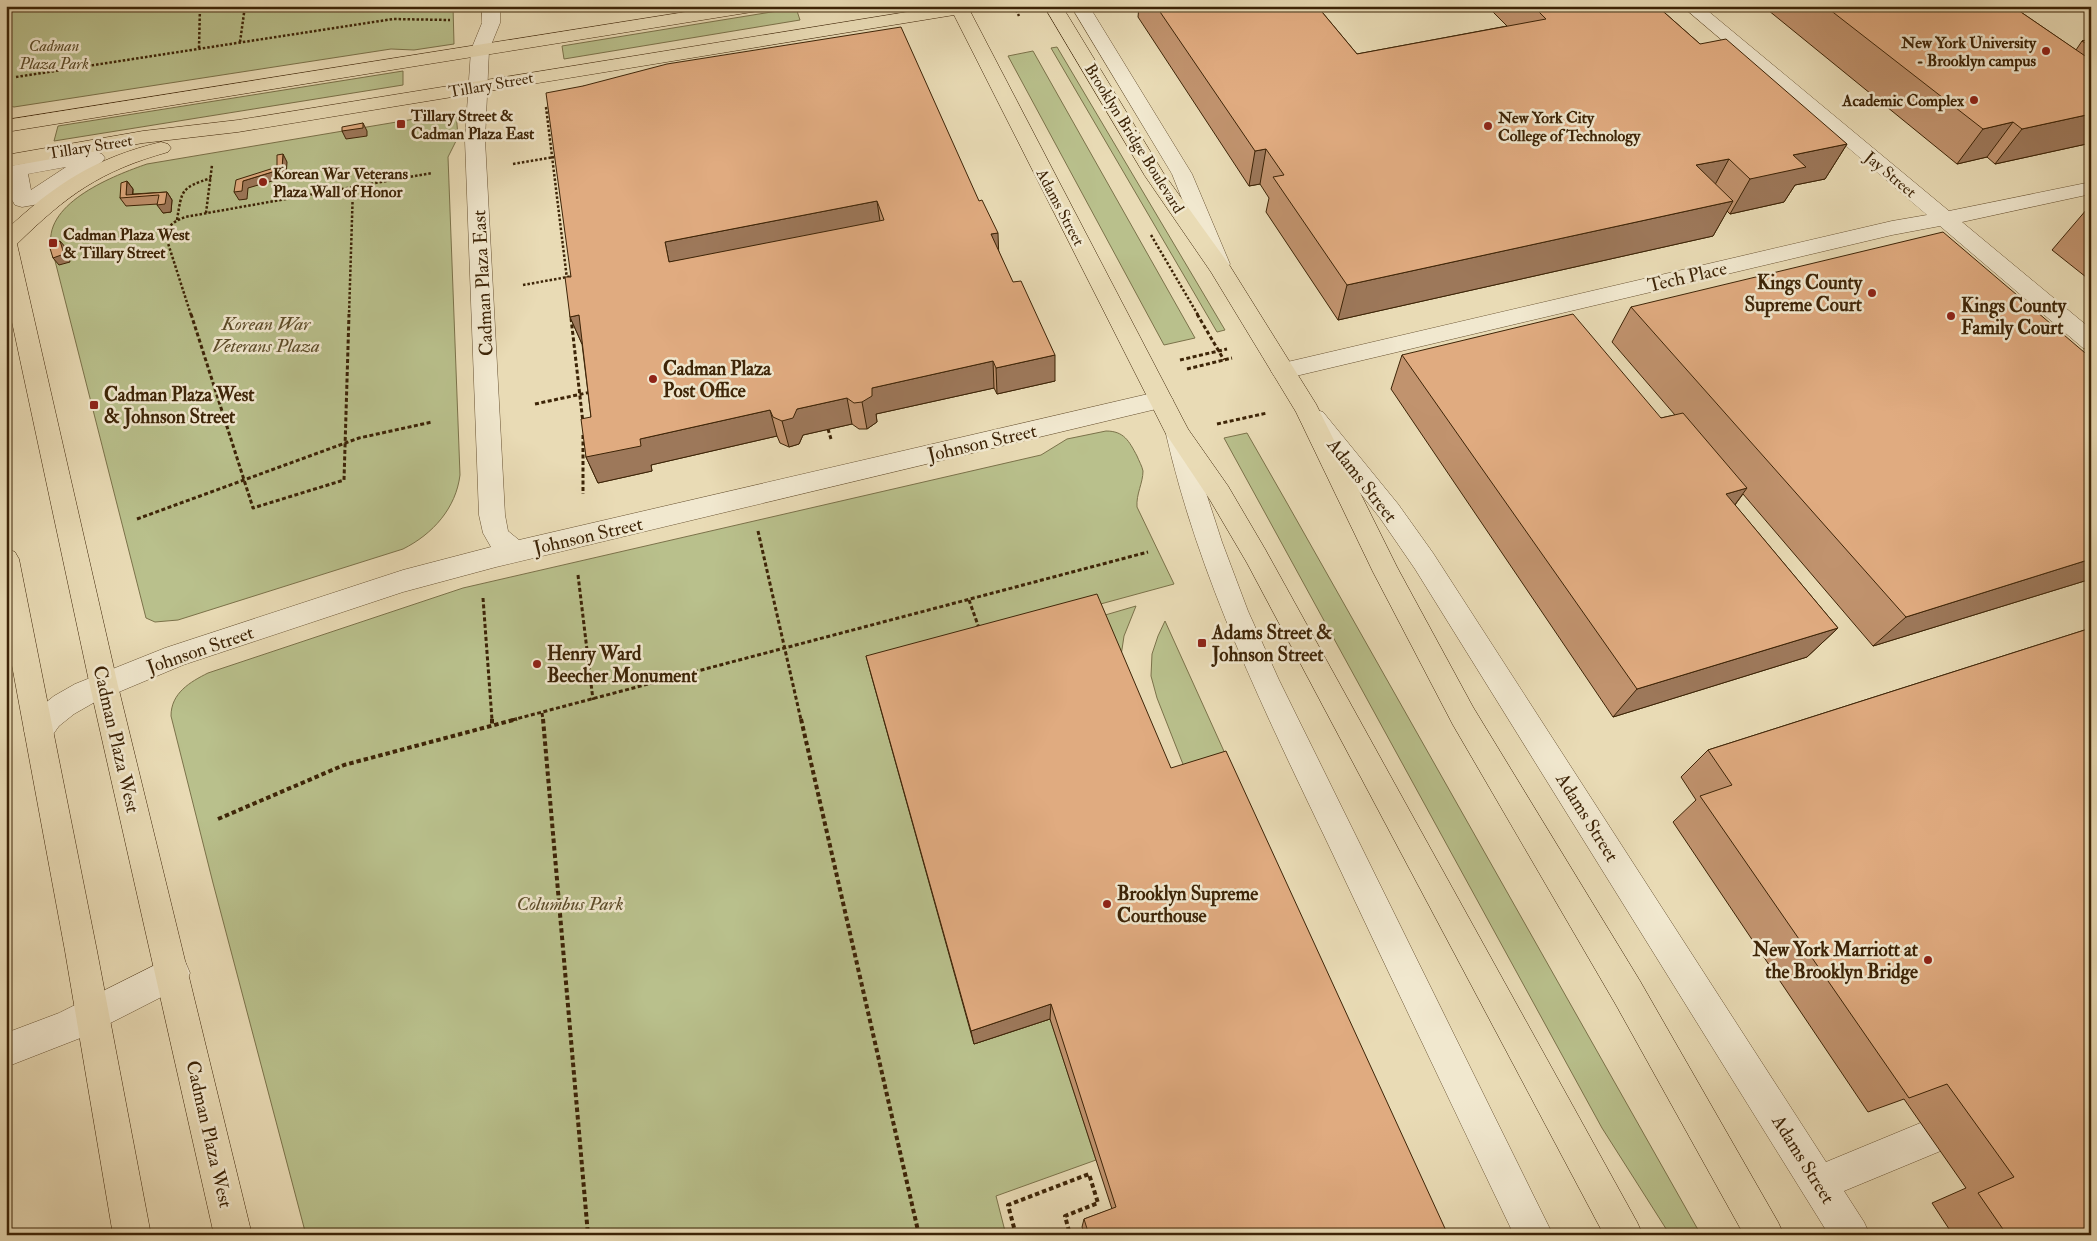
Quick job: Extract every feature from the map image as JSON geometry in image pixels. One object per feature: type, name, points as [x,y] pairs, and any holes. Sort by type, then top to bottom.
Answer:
[{"type":"main road","name":"Tillary Street","points":[[6,126],[758,6]]},
{"type":"main road","name":"Brooklyn Bridge Boulevard","points":[[1053,6],[1155,176],[1220,268]]},
{"type":"main road","name":"Tillary Street","points":[[6,161],[143,137],[238,126],[964,7]]},
{"type":"main road","name":"Adams Street","points":[[964,7],[1178,434],[1219,493],[1256,556],[1624,1235]]},
{"type":"main road","points":[[6,242],[64,190],[91,174],[139,154],[238,126]]},
{"type":"main road","name":"Cadman Plaza West","points":[[6,242],[104,686],[173,973],[233,1235]]},
{"type":"main road","name":"Adams Street","points":[[1220,268],[1307,410],[1386,572],[1459,708],[1628,993],[1765,1235]]},
{"type":"main road","points":[[6,559],[132,1235]]},
{"type":"street","name":"Cadman Plaza East","points":[[491,6],[491,23],[480,50],[476,140],[492,515],[494,532],[502,544],[516,551]]},
{"type":"street","name":"Adams Street","points":[[1080,6],[1182,174],[1220,268]]},
{"type":"street","name":"Jay Street","points":[[1691,6],[2091,342]]},
{"type":"street","name":"Tech Place","points":[[1283,370],[1892,228],[1992,210],[2091,188]]},
{"type":"street","name":"Johnson Street","points":[[39,731],[49,716],[64,704],[104,686],[198,648],[394,584],[516,551],[1161,400]]},
{"type":"street","name":"Adams Street","points":[[1307,410],[1389,511],[1424,561],[1851,1235]]},
{"type":"street","name":"Adams Street","points":[[1178,434],[1187,477],[1199,519],[1243,634],[1280,714],[1534,1235]]},
{"type":"street","points":[[6,1050],[31,1042],[92,1016],[173,973]]},
{"type":"street","points":[[1818,1183],[1930,1137]]},
{"type":"path","points":[[199,48],[200,6]]},
{"type":"path","points":[[240,42],[245,6]]},
{"type":"path","points":[[1014,6],[1017,13]]},
{"type":"path","points":[[16,77],[393,19],[453,20]]},
{"type":"path","points":[[547,111],[567,287]]},
{"type":"path","points":[[518,163],[562,155]]},
{"type":"path","points":[[206,214],[212,164]]},
{"type":"path","points":[[353,187],[344,480],[253,508],[166,237],[168,226],[177,220],[206,214],[353,187],[432,173]]},
{"type":"path","points":[[177,220],[181,194],[190,185],[211,178]]},
{"type":"path","points":[[523,285],[578,275]]},
{"type":"path","points":[[571,316],[583,424]]},
{"type":"path","points":[[1173,361],[1235,347]]},
{"type":"path","points":[[1179,371],[1224,360]]},
{"type":"path","points":[[534,404],[596,391]]},
{"type":"path","points":[[1209,426],[1275,411]]},
{"type":"path","points":[[137,518],[346,442],[432,422]]},
{"type":"path","points":[[828,430],[831,439]]},
{"type":"path","points":[[583,434],[583,494]]},
{"type":"path","points":[[758,531],[919,1235]]},
{"type":"path","points":[[218,819],[344,765],[1148,552]]},
{"type":"path","points":[[577,572],[593,700]]},
{"type":"path","points":[[483,594],[492,726]]},
{"type":"path","points":[[969,600],[979,629]]},
{"type":"path","points":[[542,713],[588,1235]]},
{"type":"path","points":[[1016,1235],[1008,1205],[1089,1174],[1098,1203],[1065,1216],[1070,1235]]},
{"type":"green space","name":"Cadman Plaza Park","points":[[6,6],[453,6],[454,44],[414,50],[391,49],[14,107],[6,105]]},
{"type":"green space","points":[[796,8],[800,20],[564,59],[562,46]]},
{"type":"green space","points":[[1057,47],[1225,330],[1217,332],[1051,48]]},
{"type":"green space","points":[[1033,51],[1195,338],[1164,345],[1008,56]]},
{"type":"green space","points":[[403,71],[403,85],[54,141],[58,126]]},
{"type":"green space","name":"Korean War Veterans Plaza","points":[[456,112],[458,137],[448,157],[460,475],[458,487],[448,509],[424,536],[403,549],[178,620],[155,622],[146,618],[51,245],[52,230],[59,216],[70,203],[85,192],[118,175],[147,164]]},
{"type":"green space","name":"Columbus Park","points":[[1106,431],[1122,435],[1137,456],[1143,475],[1137,507],[1174,584],[950,645],[974,1044],[1050,1019],[1096,1160],[996,1196],[1006,1235],[306,1235],[171,716],[174,701],[183,689],[188,684],[208,673],[463,588],[1041,455],[1067,439]]},
{"type":"green space","points":[[1247,433],[1701,1235],[1670,1235],[1602,1128],[1224,438]]},
{"type":"green space","points":[[1136,606],[1124,636],[1121,656],[1095,618]]},
{"type":"green space","points":[[1165,621],[1232,769],[1190,782],[1157,698],[1151,676],[1152,654]]},
{"type":"building","name":"New York City College of Technology","points":[[1156,6],[1317,6],[1357,54],[1546,19],[1533,6],[1657,6],[1700,44],[1726,39],[1847,144],[1793,155],[1806,167],[1750,179],[1729,159],[1696,165],[1733,201],[1347,285],[1273,177],[1284,175],[1266,149],[1255,151]]},
{"type":"building","points":[[1825,6],[2012,6],[2091,60],[2091,114],[2022,129],[2013,122],[1983,129]]},
{"type":"building","points":[[901,27],[979,201],[982,200],[998,233],[991,234],[1013,282],[1021,281],[1055,355],[996,368],[993,361],[872,388],[872,396],[862,402],[854,403],[847,398],[797,409],[793,418],[782,421],[773,417],[770,410],[640,439],[641,446],[586,457],[581,419],[591,417],[579,315],[570,317],[565,277],[571,277],[546,93],[583,86],[667,64]],"holes":[[[877,201],[884,220],[669,262],[665,242]]]},
{"type":"building","points":[[2091,39],[2091,47],[2082,41]]},
{"type":"building","points":[[363,123],[363,128],[342,131],[342,127]]},
{"type":"building","points":[[283,154],[282,169],[243,181],[242,191],[234,192],[236,180],[277,167],[277,155]]},
{"type":"building","points":[[127,181],[126,195],[167,192],[165,204],[157,205],[159,195],[120,198],[121,183]]},
{"type":"building","points":[[1943,232],[2091,358],[2091,559],[1906,617],[1631,307]]},
{"type":"building","points":[[60,241],[64,254],[53,258],[49,245]]},
{"type":"building","points":[[1573,314],[1661,418],[1683,413],[1747,488],[1726,494],[1838,628],[1637,689],[1402,355]]},
{"type":"building","name":"Brooklyn Supreme Courthouse","points":[[1097,594],[1171,768],[1226,751],[1448,1235],[1089,1235],[1084,1219],[1116,1207],[1051,1004],[971,1031],[866,656]]},
{"type":"building","name":"New York Marriott at the Brooklyn Bridge","points":[[2091,628],[2091,1134],[2087,1136],[2091,1141],[2091,1235],[2007,1235],[1978,1193],[2014,1177],[1947,1084],[1909,1098],[1700,796],[1732,785],[1708,750]]},
{"type":"place","name":"New York University - Brooklyn campus","points":[[2046,51]]},
{"type":"place","name":"Academic Complex","points":[[1974,100]]},
{"type":"place","name":"Tillary Street & Cadman Plaza East","points":[[401,124]]},
{"type":"place","name":"New York City College of Technology","points":[[1488,126]]},
{"type":"place","name":"Korean War Veterans Plaza Wall of Honor","points":[[263,182]]},
{"type":"place","name":"Cadman Plaza West & Tillary Street","points":[[53,243]]},
{"type":"place","name":"Kings County Supreme Court","points":[[1872,293]]},
{"type":"place","name":"Kings County Family Court","points":[[1951,316]]},
{"type":"place","name":"Cadman Plaza Post Office","points":[[653,379]]},
{"type":"place","name":"Cadman Plaza West & Johnson Street","points":[[94,405]]},
{"type":"place","name":"Adams Street & Johnson Street","points":[[1202,643]]},
{"type":"place","name":"Henry Ward Beecher Monument","points":[[537,664]]},
{"type":"place","name":"Brooklyn Supreme Courthouse","points":[[1107,904]]},
{"type":"place","name":"New York Marriott at the Brooklyn Bridge","points":[[1928,960]]}]
